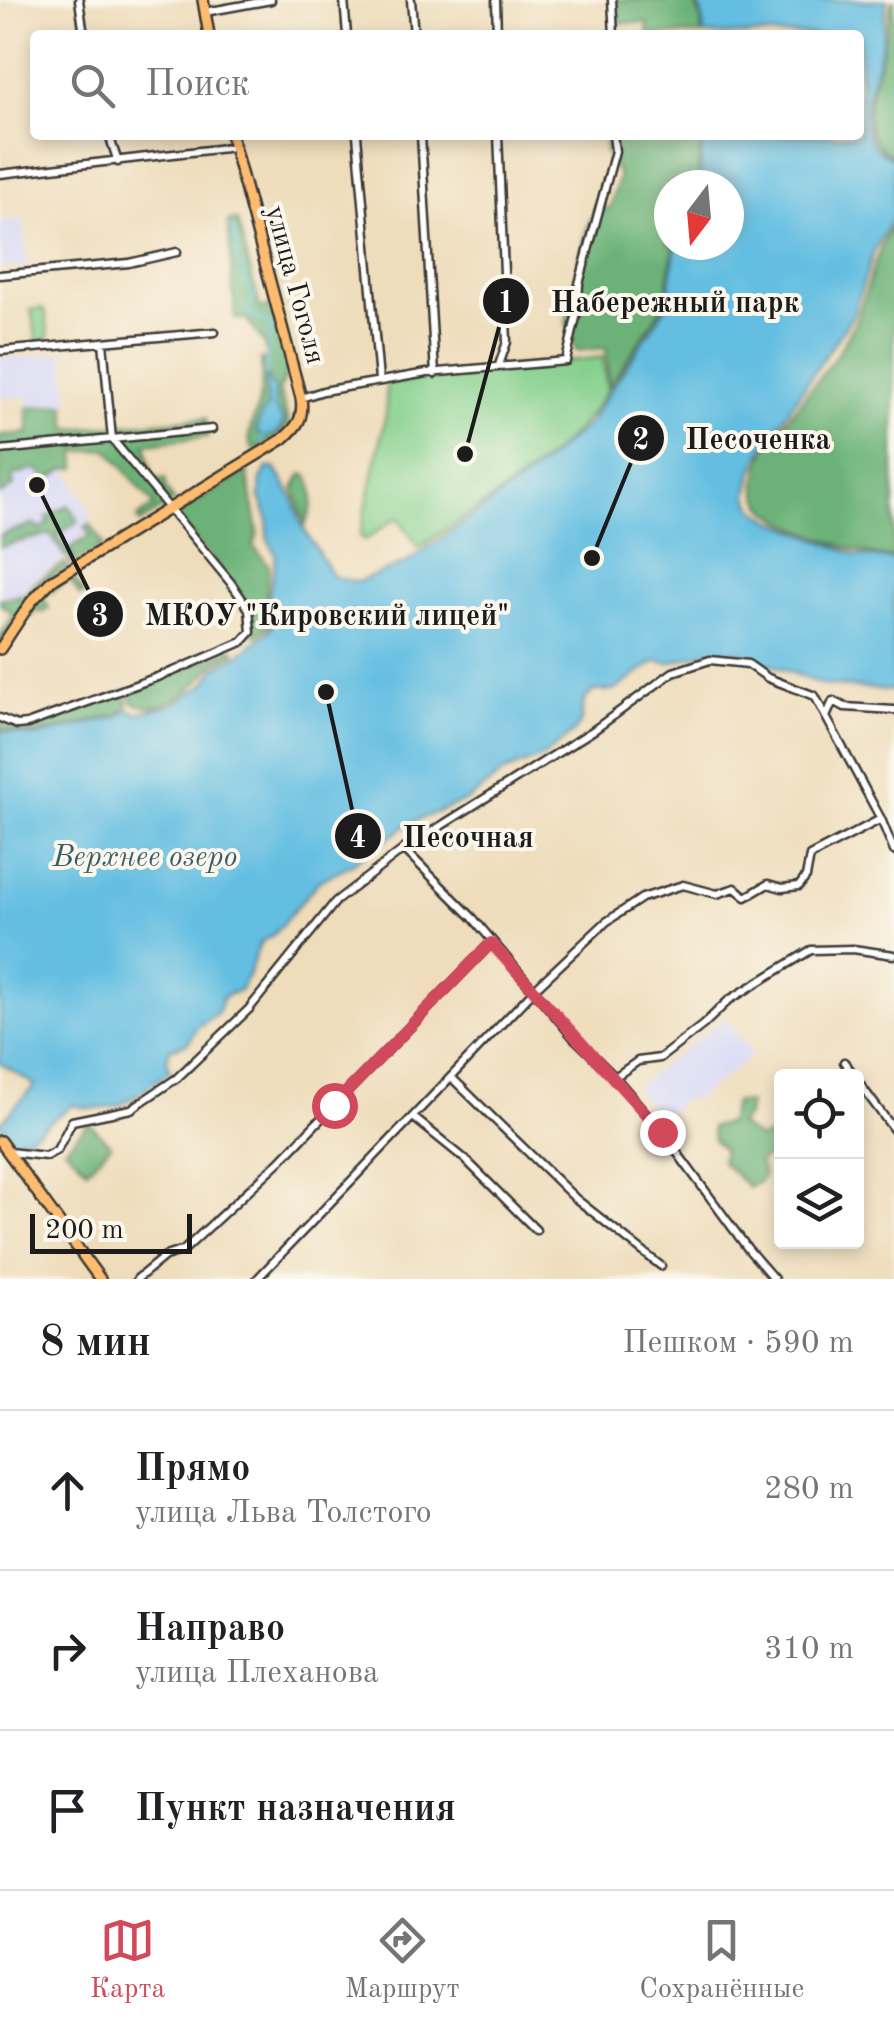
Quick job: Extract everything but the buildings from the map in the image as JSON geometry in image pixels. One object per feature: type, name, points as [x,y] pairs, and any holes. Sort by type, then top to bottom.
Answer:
[{"type":"main road","points":[[203,0],[208,30]]},
{"type":"main road","name":"улица Гоголя","points":[[167,509],[283,439],[300,423],[303,414],[233,140]]},
{"type":"main road","points":[[0,649],[31,602],[51,581],[167,509]]},
{"type":"main road","points":[[4,1146],[100,1279]]},
{"type":"street","points":[[79,0],[83,30]]},
{"type":"street","points":[[205,12],[271,0]]},
{"type":"street","points":[[344,0],[347,30]]},
{"type":"street","points":[[411,0],[414,30]]},
{"type":"street","points":[[496,0],[497,30]]},
{"type":"street","points":[[612,0],[614,30]]},
{"type":"street","points":[[111,140],[118,162]]},
{"type":"street","points":[[357,140],[380,380]]},
{"type":"street","points":[[421,140],[435,374]]},
{"type":"street","points":[[498,140],[506,342],[500,365]]},
{"type":"street","points":[[301,398],[380,380],[566,361],[579,284],[615,151],[614,140]]},
{"type":"street","points":[[0,174],[234,147]]},
{"type":"street","points":[[0,275],[130,263],[177,252]]},
{"type":"street","points":[[0,351],[214,332]]},
{"type":"street","points":[[0,718],[27,724],[174,671],[242,642],[251,632],[249,610],[112,439],[103,342]]},
{"type":"street","points":[[0,450],[212,430]]},
{"type":"street","points":[[4,1146],[46,1156],[60,1146],[72,1121],[131,1109],[177,1078],[248,1009],[336,901],[404,850],[594,730],[673,672],[688,666],[710,660],[748,664],[768,678],[815,696],[894,851]]},
{"type":"street","points":[[826,717],[833,701],[845,707],[894,710]]},
{"type":"street","points":[[258,1279],[606,922],[642,898],[682,886],[717,894],[736,888],[746,897],[768,884],[782,888],[798,886],[806,877],[810,856],[881,819]]},
{"type":"street","points":[[404,850],[473,918],[573,1037],[615,1076],[774,1279]]},
{"type":"street","points":[[138,1279],[165,1256],[184,1250],[279,1162],[491,943]]},
{"type":"street","points":[[615,1076],[638,1061],[660,1058],[704,1025],[729,1000],[810,950],[852,949],[894,956]]},
{"type":"street","points":[[844,1062],[849,1069]]},
{"type":"street","points":[[452,1078],[576,1198],[661,1266]]},
{"type":"street","points":[[864,1089],[894,1130]]},
{"type":"street","points":[[413,1117],[466,1160],[536,1230]]},
{"type":"shaded area","points":[[23,219],[27,266],[0,268],[0,221]]},
{"type":"shaded area","points":[[65,353],[69,402],[28,406],[27,396],[1,399],[0,359]]},
{"type":"shaded area","points":[[56,452],[90,510],[92,521],[84,527],[88,534],[68,547],[72,555],[31,581],[22,592],[0,597],[0,460]]},
{"type":"shaded area","points":[[725,1018],[753,1055],[692,1101],[688,1097],[659,1119],[635,1087]]},
{"type":"green space","points":[[617,0],[693,0],[702,30],[648,30],[647,23],[619,23]]},
{"type":"green space","points":[[892,0],[894,157],[873,137],[868,112]]},
{"type":"green space","points":[[605,140],[701,140],[699,170],[654,170],[654,260],[672,260],[664,305],[609,387],[606,348],[576,351],[566,322],[588,225],[596,210],[610,208],[619,176],[605,152]]},
{"type":"green space","points":[[237,220],[260,308],[273,306],[289,371],[279,389],[289,425],[272,442],[253,450],[250,432],[260,397],[261,360],[267,358],[265,344],[245,318],[235,319],[228,221]]},
{"type":"green space","points":[[894,222],[894,558],[845,547],[784,522],[763,504],[757,480],[769,444],[851,330]]},
{"type":"green space","points":[[42,308],[49,338],[37,342],[31,310]]},
{"type":"green space","points":[[603,357],[607,390],[569,438],[522,478],[419,548],[398,517],[365,540],[360,536],[386,413],[386,383]]},
{"type":"green space","points":[[65,404],[68,429],[206,418],[208,437],[146,444],[153,479],[165,479],[166,490],[174,501],[140,523],[137,519],[154,505],[108,449],[76,452],[77,468],[65,469],[47,481],[38,469],[12,476],[14,486],[0,495],[0,435],[29,433],[27,408]]},
{"type":"green space","points":[[247,471],[258,532],[254,546],[269,566],[265,607],[270,625],[257,635],[253,633],[251,608],[176,515]]},
{"type":"green space","points":[[302,474],[308,476],[313,494],[305,525],[294,489]]},
{"type":"green space","points":[[68,505],[79,521],[57,535],[71,555],[66,558],[50,534],[0,547],[0,535],[34,524],[39,530],[49,523],[46,518]]},
{"type":"green space","points":[[90,524],[104,545],[71,565],[69,561],[75,556],[70,548],[90,536],[85,527]]},
{"type":"green space","points":[[65,563],[68,568],[49,579],[0,644],[0,636],[13,613],[1,605],[0,599],[25,594],[34,583]]},
{"type":"green space","points":[[70,572],[84,594],[80,596],[70,580],[43,597],[49,608],[42,613],[37,610],[33,616],[28,613],[40,595]]},
{"type":"green space","points":[[233,648],[235,652],[174,700],[154,707],[132,702],[130,691]]},
{"type":"green space","points":[[125,692],[128,704],[119,714],[36,735],[0,729],[0,721],[28,726]]},
{"type":"green space","points":[[734,1102],[749,1103],[747,1116],[738,1125],[760,1139],[774,1132],[774,1152],[759,1162],[764,1175],[758,1183],[748,1187],[721,1161],[723,1150],[713,1140],[711,1127],[728,1123]]},
{"type":"green space","points":[[89,1123],[111,1145],[87,1169],[65,1148]]},
{"type":"water","name":"Верхнее озеро","points":[[696,0],[887,0],[865,125],[878,150],[894,159],[894,215],[874,251],[853,315],[765,445],[753,470],[748,496],[755,509],[773,521],[856,555],[894,560],[894,691],[823,685],[737,651],[708,652],[669,663],[656,661],[615,690],[593,691],[584,701],[581,722],[575,731],[543,757],[506,771],[468,800],[410,823],[352,864],[319,881],[274,934],[260,943],[239,990],[223,997],[217,1013],[197,1027],[188,1043],[170,1049],[170,1072],[116,1106],[104,1109],[73,1105],[30,1136],[13,1142],[0,1123],[35,1085],[0,1063],[0,731],[35,737],[117,717],[128,709],[137,713],[171,706],[205,684],[215,669],[272,628],[267,607],[276,555],[267,537],[268,519],[260,497],[261,479],[267,468],[275,468],[293,497],[302,526],[333,577],[358,582],[406,563],[522,481],[587,425],[666,307],[674,260],[744,260],[744,170],[700,170],[703,140],[864,140],[864,30],[704,30]]},
{"type":"water","points":[[265,373],[275,391],[275,408],[284,421],[278,433],[263,438],[256,431],[268,407]]},
{"type":"waterway","points":[[230,226],[244,281],[255,296],[247,311],[271,329],[265,375]]},
{"type":"waterway","points":[[262,434],[263,444]]},
{"type":"place","name":"Набережный парк","points":[[465,454]]},
{"type":"place","name":"МКОУ \"Кировский лицей\"","points":[[37,485]]},
{"type":"place","name":"Песоченка","points":[[592,558]]},
{"type":"place","name":"Песочная","points":[[326,692]]},
{"type":"route","points":[[334,1105],[491,943],[662,1132]]}]
